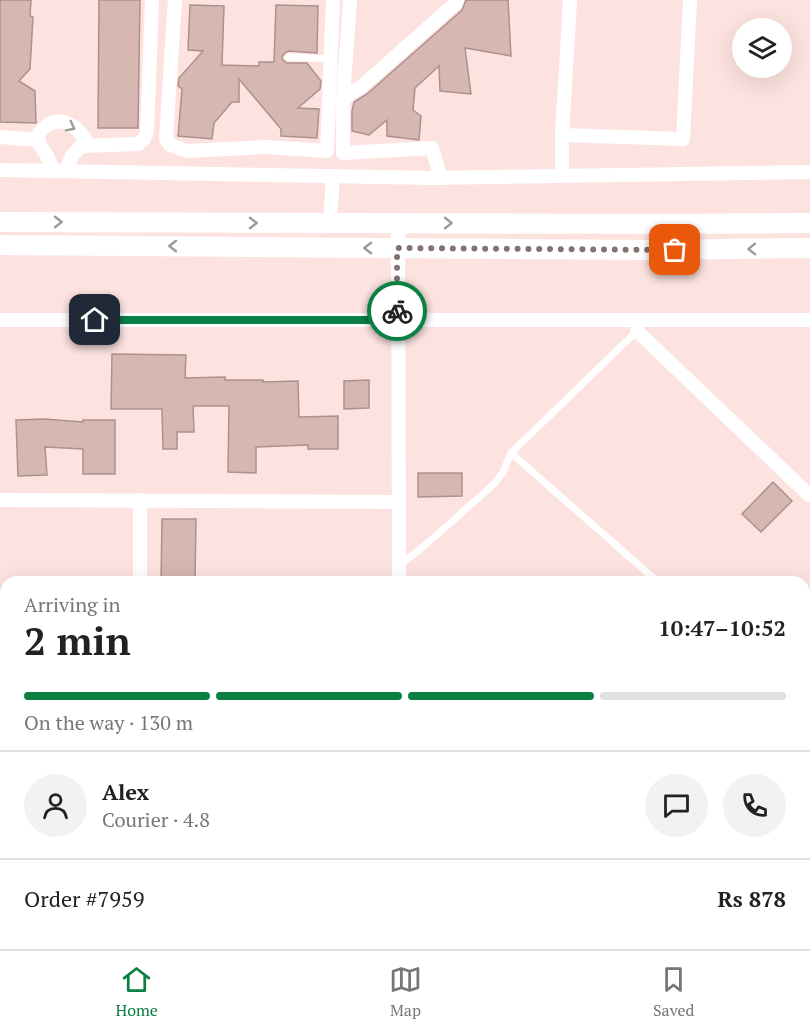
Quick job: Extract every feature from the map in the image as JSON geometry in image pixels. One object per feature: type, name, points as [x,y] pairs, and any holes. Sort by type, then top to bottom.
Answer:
[{"type":"street","points":[[81,147],[138,144],[144,139],[147,132],[152,0]]},
{"type":"street","points":[[175,0],[166,138],[170,145],[186,150],[266,147],[327,151],[333,0]]},
{"type":"street","points":[[350,0],[343,98],[343,153],[432,148],[441,177]]},
{"type":"street","points":[[343,98],[361,87],[457,0]]},
{"type":"street","points":[[562,176],[562,135],[570,0]]},
{"type":"street","points":[[562,135],[683,138],[690,0]]},
{"type":"street","points":[[58,121],[69,124],[80,131],[85,139],[81,147],[59,171],[38,140],[39,132],[48,124],[58,121]]},
{"type":"street","points":[[0,137],[38,140]]},
{"type":"street","points":[[266,147],[267,175]]},
{"type":"street","points":[[228,149],[229,174]]},
{"type":"street","points":[[0,170],[441,177],[810,172]]},
{"type":"street","points":[[330,223],[333,176]]},
{"type":"street","points":[[0,222],[810,223]]},
{"type":"street","points":[[398,223],[399,576]]},
{"type":"street","points":[[0,245],[653,250],[810,248]]},
{"type":"street","points":[[0,320],[810,320]]},
{"type":"street","points":[[637,331],[810,495]]},
{"type":"street","points":[[0,500],[398,502]]},
{"type":"street","points":[[140,500],[140,576]]},
{"type":"lane","points":[[288,57],[331,59]]},
{"type":"lane","points":[[399,566],[495,483],[503,472],[511,453],[649,320]]},
{"type":"lane","points":[[511,453],[651,576]]},
{"type":"building","points":[[0,0],[31,0],[30,16],[33,17],[30,69],[19,81],[35,91],[36,123],[0,122]]},
{"type":"building","points":[[99,0],[140,0],[138,128],[98,128]]},
{"type":"building","points":[[466,0],[508,0],[511,56],[465,48],[471,94],[440,91],[439,66],[415,88],[413,110],[421,116],[419,140],[387,136],[387,120],[369,135],[352,131],[354,102],[367,94],[462,10]]},
{"type":"building","points":[[190,5],[224,6],[222,65],[259,66],[259,62],[274,62],[276,5],[318,6],[317,53],[288,51],[282,57],[287,63],[307,63],[321,81],[320,89],[298,108],[319,109],[317,138],[281,136],[281,129],[239,79],[239,102],[232,102],[214,123],[212,139],[178,136],[182,89],[178,86],[179,78],[203,51],[188,50]]},
{"type":"building","points":[[112,354],[186,355],[185,378],[225,377],[225,380],[298,381],[299,417],[338,416],[338,449],[308,449],[308,445],[256,447],[256,473],[228,472],[229,406],[193,406],[194,432],[177,432],[177,449],[163,449],[162,409],[111,409]]},
{"type":"building","points":[[369,380],[369,408],[344,409],[344,381]]},
{"type":"building","points":[[44,419],[83,422],[83,420],[115,420],[115,474],[83,474],[83,449],[45,447],[47,475],[18,476],[16,420]]},
{"type":"building","points":[[418,473],[462,473],[462,496],[418,497]]},
{"type":"building","points":[[773,482],[792,501],[761,532],[742,514]]},
{"type":"building","points":[[162,519],[196,519],[195,576],[161,576]]},
{"type":"way so far","points":[[397,311],[397,248],[675,250]]},
{"type":"route","points":[[95,320],[398,320],[397,311]]}]
